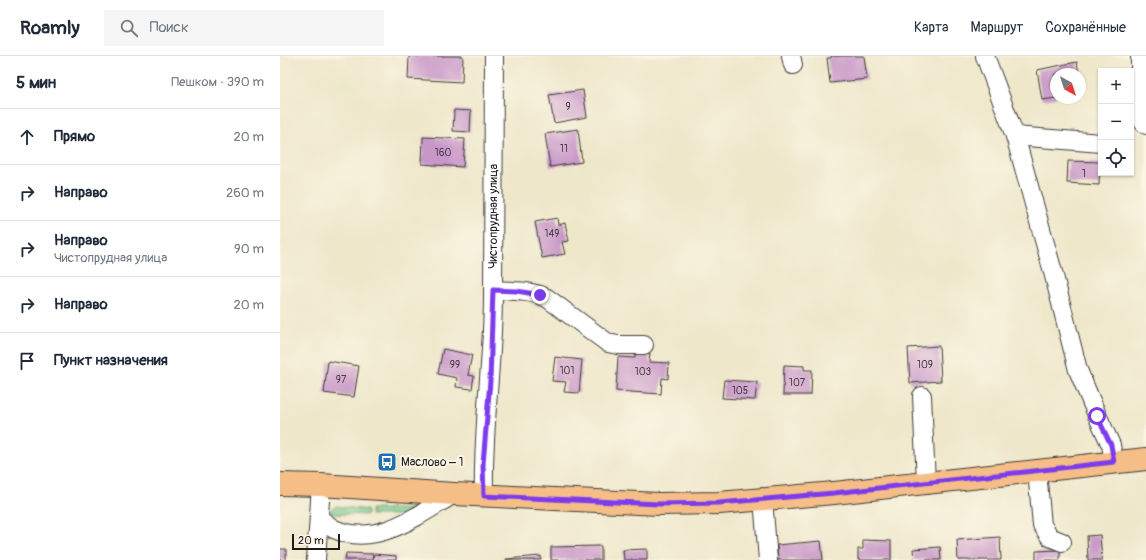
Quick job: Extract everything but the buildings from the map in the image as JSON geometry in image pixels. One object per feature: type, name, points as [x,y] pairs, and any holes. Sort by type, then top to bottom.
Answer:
[{"type":"main road","points":[[280,484],[321,485],[484,496],[659,504],[719,503],[926,483],[1146,459]]},
{"type":"street","name":"Чистопрудная улица","points":[[484,496],[483,464],[490,381],[493,290],[494,56]]},
{"type":"street","points":[[985,56],[1015,136],[1053,272],[1078,370],[1094,410],[1111,445],[1114,462]]},
{"type":"street","points":[[1140,56],[1140,114],[1144,124]]},
{"type":"street","points":[[1015,136],[1098,143]]},
{"type":"street","points":[[493,290],[517,291],[540,295],[548,298],[608,343],[618,345],[644,345]]},
{"type":"street","points":[[922,396],[926,483]]},
{"type":"street","points":[[1037,471],[1042,525],[1050,537],[1062,542]]},
{"type":"street","points":[[316,560],[321,485]]},
{"type":"street","points":[[319,518],[333,528],[347,534],[359,535],[380,533],[407,521],[454,494]]},
{"type":"street","points":[[763,499],[768,560]]},
{"type":"green space","points":[[337,506],[367,510],[367,515],[332,514],[332,508]]},
{"type":"green space","points":[[371,509],[413,509],[410,513],[399,515],[371,515]]},
{"type":"place","name":"Маслово – 1","points":[[387,462]]},
{"type":"route","points":[[540,295],[517,291],[493,290],[490,381],[483,464],[484,496],[659,504],[719,503],[834,493],[1114,462],[1111,445],[1097,416]]}]
